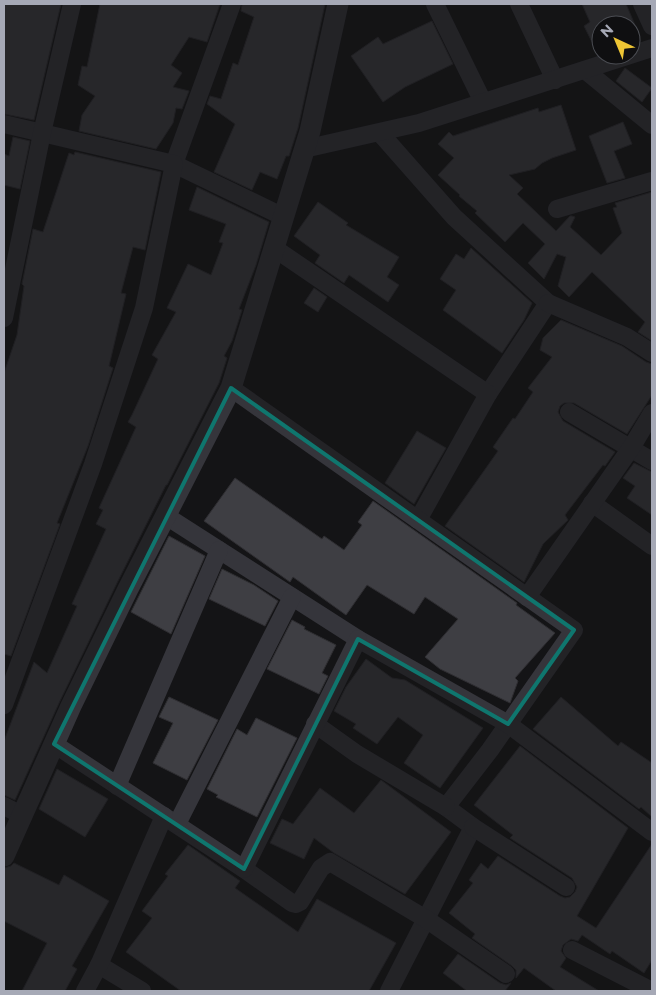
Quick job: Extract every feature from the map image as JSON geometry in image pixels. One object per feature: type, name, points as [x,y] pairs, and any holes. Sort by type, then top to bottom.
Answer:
[{"type":"street","points":[[4,318],[42,133],[72,4]]},
{"type":"street","points":[[4,705],[93,464],[144,308],[174,164],[232,4]]},
{"type":"street","points":[[4,856],[71,706],[231,388],[310,131],[338,4]]},
{"type":"street","points":[[435,4],[483,102]]},
{"type":"street","points":[[519,4],[555,80]]},
{"type":"street","points":[[642,4],[652,26]]},
{"type":"street","points":[[304,149],[419,123],[652,48]]},
{"type":"street","points":[[585,70],[652,125]]},
{"type":"street","points":[[4,124],[174,164],[284,217]]},
{"type":"street","points":[[380,133],[454,217],[548,304],[627,336],[652,353]]},
{"type":"street","points":[[558,209],[652,181]]},
{"type":"street","points":[[274,248],[488,394]]},
{"type":"street","points":[[418,520],[488,394],[548,304]]},
{"type":"street","points":[[231,388],[574,630],[446,808]]},
{"type":"street","points":[[569,412],[652,461]]},
{"type":"street","points":[[528,598],[631,448],[652,414]]},
{"type":"street","points":[[592,503],[652,546]]},
{"type":"street","points":[[166,516],[358,639],[508,724],[652,832]]},
{"type":"street","points":[[117,786],[220,550]]},
{"type":"street","points":[[85,991],[171,820],[292,597]]},
{"type":"street","points":[[244,869],[358,639]]},
{"type":"street","points":[[316,724],[357,754],[446,808],[566,887]]},
{"type":"street","points":[[54,744],[171,820],[292,903],[300,902],[321,868],[330,862],[426,919],[506,974]]},
{"type":"street","points":[[4,806],[23,816]]},
{"type":"street","points":[[389,991],[473,827]]},
{"type":"street","points":[[572,950],[652,991]]},
{"type":"street","points":[[99,965],[142,991]]},
{"type":"highlighted area","points":[[231,388],[574,630],[508,724],[358,639],[244,869],[54,744]]},
{"type":"building","points":[[4,4],[61,4],[34,120],[4,114]]},
{"type":"building","points":[[100,4],[220,4],[207,42],[189,37],[171,65],[182,73],[173,87],[189,91],[182,109],[176,108],[173,123],[156,149],[79,131],[82,115],[95,96],[78,85],[82,66],[87,67]]},
{"type":"building","points":[[242,4],[325,4],[298,128],[289,156],[286,156],[277,179],[260,172],[252,190],[214,172],[235,124],[207,104],[210,96],[221,99],[233,63],[238,65],[254,17],[241,11]]},
{"type":"building","points":[[582,4],[626,4],[631,15],[591,15],[591,40],[584,26],[590,22]]},
{"type":"building","points":[[432,21],[453,64],[405,87],[383,102],[351,56],[378,37],[383,44]]},
{"type":"building","points":[[625,68],[652,88],[642,102],[616,81]]},
{"type":"building","points":[[561,105],[576,150],[552,158],[535,169],[509,175],[523,188],[517,194],[556,231],[570,216],[575,217],[570,227],[601,255],[622,233],[613,208],[617,207],[615,203],[652,192],[652,341],[638,332],[645,322],[592,272],[569,297],[558,286],[566,257],[557,254],[544,279],[528,263],[545,244],[523,223],[505,242],[475,213],[477,211],[438,175],[454,158],[438,144],[449,132],[453,136],[538,108],[539,112]]},
{"type":"building","points":[[623,122],[632,144],[614,151],[625,178],[607,183],[589,136]]},
{"type":"building","points":[[13,137],[30,141],[20,189],[4,185],[4,154],[9,156]]},
{"type":"building","points":[[75,152],[161,172],[145,250],[133,247],[121,293],[126,294],[109,366],[113,368],[88,446],[57,523],[60,524],[11,656],[4,654],[4,373],[17,335],[24,286],[22,284],[33,229],[43,232],[69,153],[74,155]]},
{"type":"building","points":[[197,187],[269,222],[256,265],[239,309],[242,310],[232,341],[224,356],[227,358],[219,383],[117,583],[15,800],[4,795],[4,741],[34,662],[47,673],[77,606],[72,604],[106,529],[96,524],[103,510],[99,508],[136,427],[128,422],[158,359],[152,355],[176,312],[167,308],[188,264],[211,275],[223,243],[219,242],[226,224],[189,210]]},
{"type":"building","points":[[318,202],[348,223],[346,225],[399,257],[387,277],[399,285],[388,302],[349,275],[344,283],[315,263],[320,255],[294,236]]},
{"type":"building","points":[[471,248],[532,303],[524,320],[502,353],[443,310],[456,290],[440,279],[456,254],[464,259]]},
{"type":"building","points":[[314,288],[327,297],[318,312],[304,303]]},
{"type":"building","points":[[561,320],[622,346],[652,364],[652,395],[627,434],[574,403],[564,403],[560,406],[558,412],[563,421],[615,452],[565,515],[568,520],[543,544],[524,582],[445,526],[498,451],[493,447],[533,392],[528,388],[552,357],[540,350],[543,338]]},
{"type":"building","points":[[417,431],[446,448],[414,504],[385,483]]},
{"type":"building","points":[[634,463],[652,472],[652,515],[627,498],[635,486],[623,478]]},
{"type":"building","points":[[235,478],[322,539],[324,536],[344,550],[362,525],[358,522],[373,501],[517,603],[516,605],[555,633],[515,678],[518,681],[510,703],[440,669],[425,657],[458,619],[425,597],[414,614],[367,585],[346,615],[293,577],[290,582],[204,521]]},
{"type":"building","points":[[169,536],[205,556],[171,634],[131,612]]},
{"type":"building","points":[[222,569],[254,585],[278,601],[265,626],[209,599]]},
{"type":"building","points":[[292,620],[305,627],[304,629],[336,645],[322,673],[328,676],[319,694],[267,669]]},
{"type":"building","points":[[366,659],[392,678],[405,680],[483,728],[440,788],[404,763],[423,735],[398,717],[377,744],[353,728],[356,724],[334,711],[346,687]]},
{"type":"building","points":[[169,697],[218,720],[187,780],[153,763],[173,723],[159,717]]},
{"type":"building","points":[[561,697],[618,746],[621,742],[652,763],[652,817],[533,729]]},
{"type":"building","points":[[256,718],[297,738],[257,817],[216,797],[218,795],[207,789],[237,729],[247,735]]},
{"type":"building","points":[[520,746],[628,828],[577,916],[596,928],[652,844],[652,960],[644,973],[612,951],[610,954],[582,935],[578,941],[571,939],[563,945],[561,951],[566,958],[560,967],[599,991],[556,991],[524,968],[516,978],[516,970],[512,966],[472,938],[475,934],[449,913],[473,883],[469,880],[481,863],[488,869],[498,856],[560,896],[570,897],[575,892],[577,887],[572,878],[510,838],[513,835],[474,805]]},
{"type":"building","points":[[57,769],[108,799],[85,837],[39,809]]},
{"type":"building","points":[[381,780],[451,832],[405,894],[334,853],[314,838],[304,859],[270,843],[282,819],[293,824],[320,788],[354,813]]},
{"type":"building","points":[[188,845],[240,881],[235,888],[298,932],[317,899],[396,943],[369,991],[181,991],[126,952],[152,918],[142,911],[168,876],[165,874]]},
{"type":"building","points":[[14,863],[59,885],[64,875],[109,901],[72,966],[77,969],[65,991],[22,991],[47,943],[4,921],[4,868]]},
{"type":"building","points":[[458,954],[500,983],[506,985],[511,983],[505,991],[467,991],[443,973]]}]
